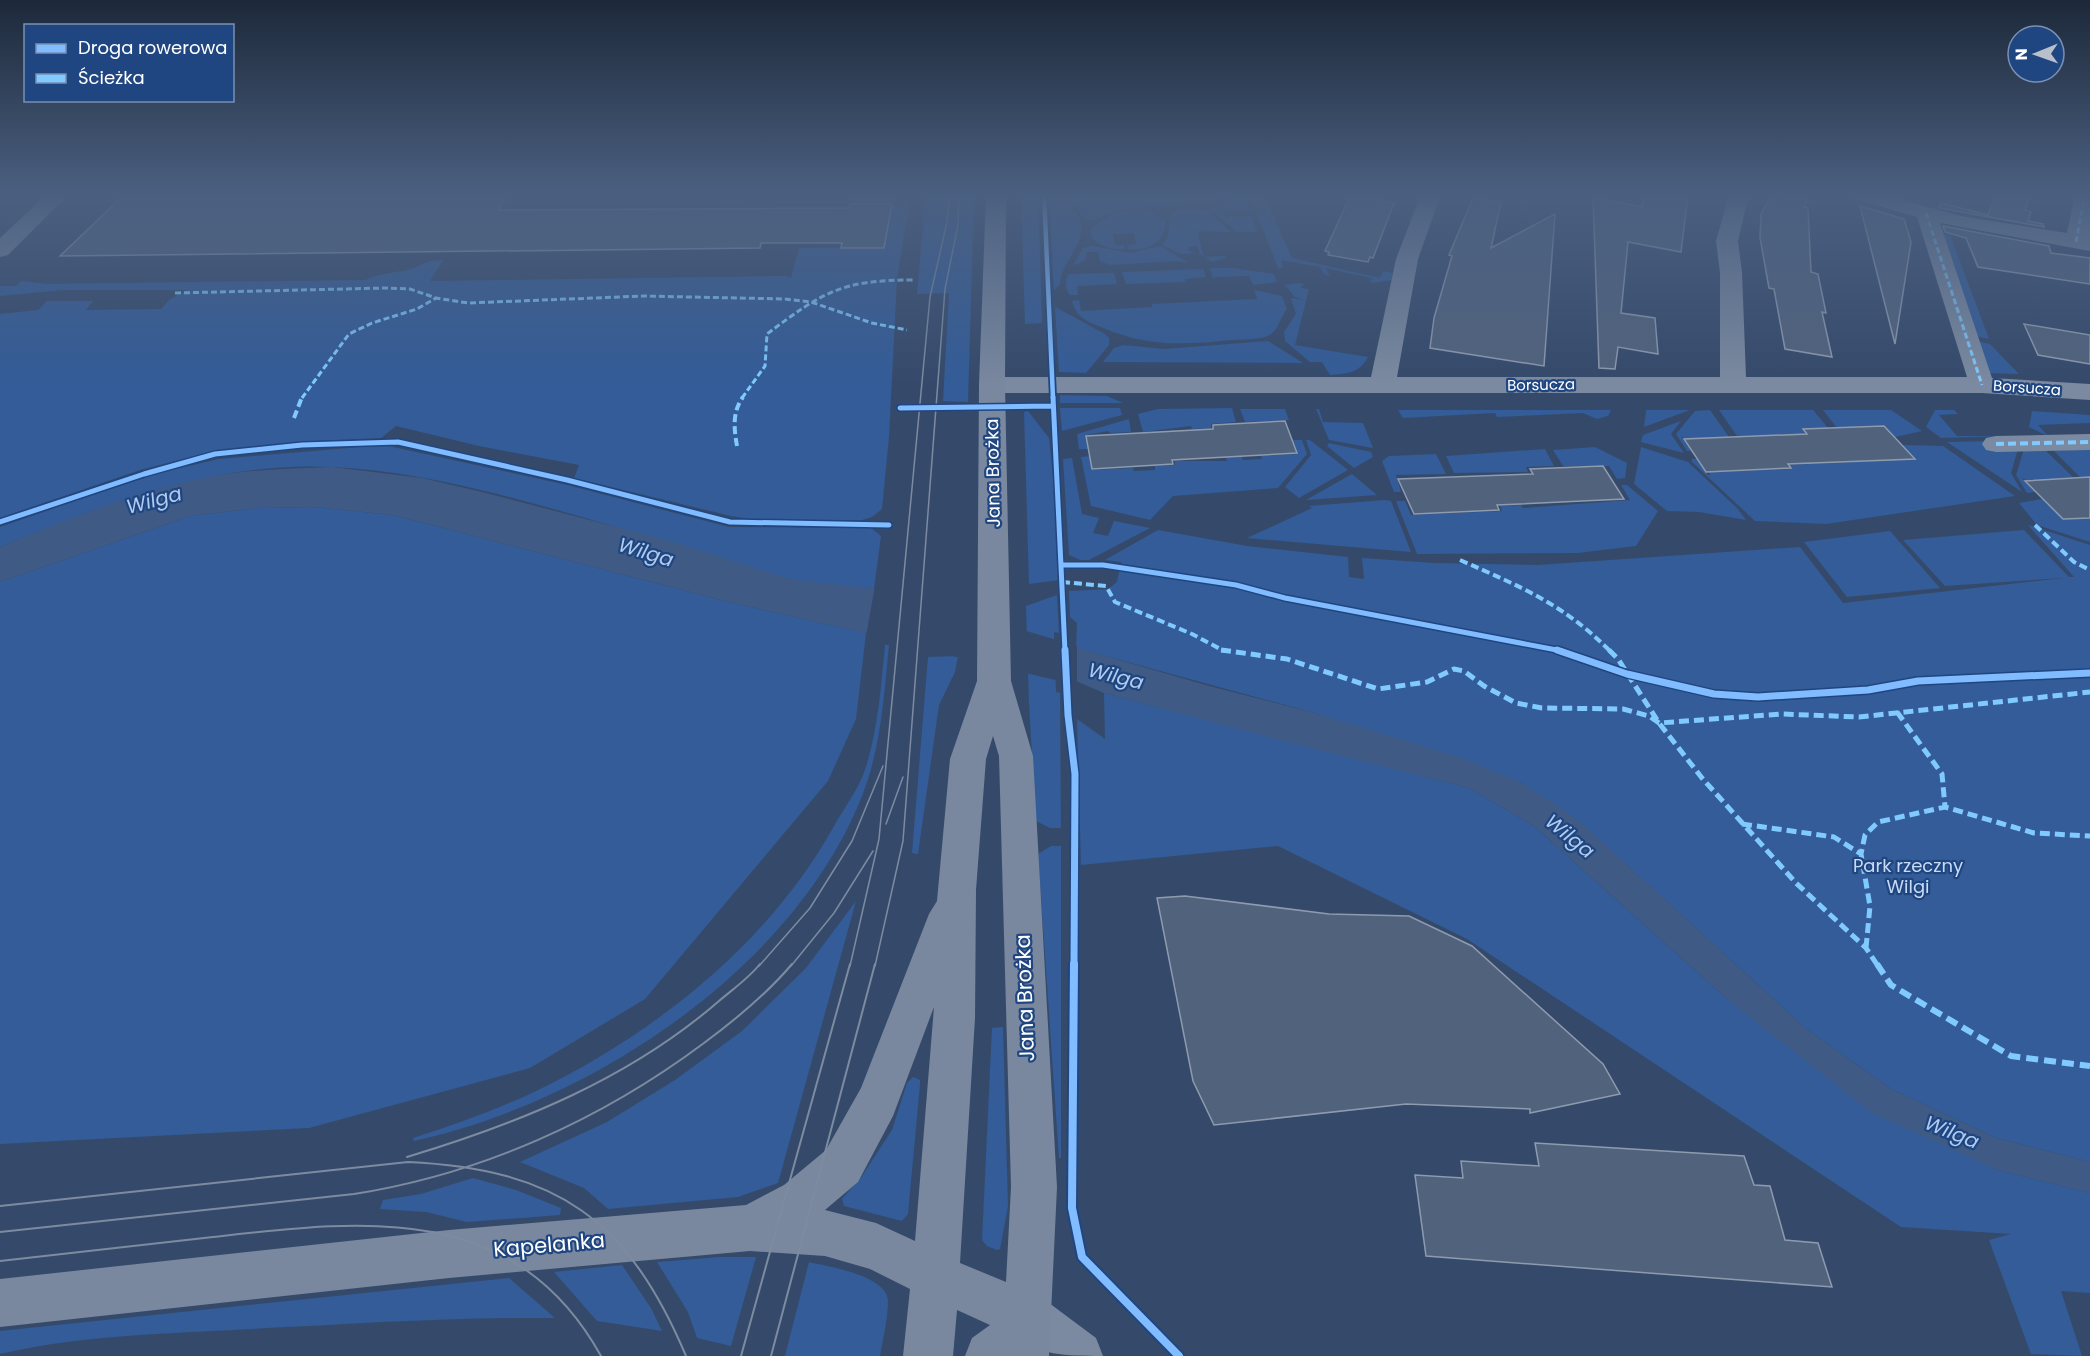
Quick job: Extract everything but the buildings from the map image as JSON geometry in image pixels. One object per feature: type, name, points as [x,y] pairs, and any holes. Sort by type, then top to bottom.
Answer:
[{"type":"main road","name":"Jana Brożka","points":[[928,1356],[937,1278],[953,1030],[957,890],[968,759],[994,681],[996,602],[992,385],[995,257]]},
{"type":"main road","name":"Jana Brożka","points":[[994,681],[1016,756],[1034,1187],[1026,1336]]},
{"type":"main road","points":[[750,1228],[800,1201],[842,1166],[878,1101],[957,890]]},
{"type":"main road","name":"Kapelanka","points":[[0,1303],[449,1254],[750,1228],[825,1233],[876,1247],[937,1278],[1026,1336]]},
{"type":"main road","points":[[990,1356],[1012,1339],[1026,1336]]},
{"type":"street","points":[[1382,387],[1408,257]]},
{"type":"street","points":[[1729,257],[1733,385]]},
{"type":"street","points":[[1940,257],[1982,385]]},
{"type":"street","name":"Borsucza","points":[[992,385],[1382,387],[1982,385],[2090,392]]},
{"type":"street","points":[[1996,444],[2090,442]]},
{"type":"street","points":[[1026,1336],[1077,1356]]},
{"type":"green space","points":[[797,257],[900,257],[897,278],[889,437],[882,509],[872,517],[862,520],[756,520],[731,516],[574,478],[579,465],[479,446],[396,426],[381,438],[297,442],[215,451],[140,470],[0,518],[0,314],[38,310],[47,301],[93,301],[86,310],[161,309],[170,299],[187,290],[62,290],[0,296],[0,286],[16,286],[21,281],[47,284],[365,280],[412,269],[431,261],[443,260],[430,281],[786,276],[791,278]]},
{"type":"green space","points":[[920,257],[972,257],[968,402],[943,401],[949,293],[917,294]]},
{"type":"green space","points":[[1023,257],[1040,257],[1042,323],[1025,324]]},
{"type":"green space","points":[[1052,257],[1071,257],[1061,276],[1060,284],[1054,290]]},
{"type":"green space","points":[[1078,257],[1086,257],[1086,259],[1073,266]]},
{"type":"green space","points":[[1099,257],[1179,257],[1189,263],[1176,261],[1110,265],[1100,261]]},
{"type":"green space","points":[[1204,257],[1225,257],[1225,258],[1212,262]]},
{"type":"green space","points":[[1274,257],[1292,257],[1380,278],[1383,271],[1393,273],[1392,280],[1371,283],[1372,278],[1325,268],[1330,276],[1325,275],[1320,267],[1281,260],[1283,268],[1278,268]]},
{"type":"green space","points":[[1948,257],[1958,257],[1989,339],[1975,336]]},
{"type":"green space","points":[[1210,268],[1233,268],[1274,274],[1277,282],[1253,285],[1249,276],[1213,277]]},
{"type":"green space","points":[[1203,269],[1206,277],[1185,279],[1185,282],[1126,284],[1122,272]]},
{"type":"green space","points":[[1114,273],[1117,284],[1077,286],[1078,295],[1070,295],[1066,287],[1069,274]]},
{"type":"green space","points":[[1304,284],[1300,288],[1309,289],[1295,345],[1368,357],[1357,369],[1330,375],[1322,362],[1310,362],[1285,341],[1284,332],[1296,314],[1291,298],[1305,300],[1295,297],[1285,285]]},
{"type":"green space","points":[[1254,290],[1282,296],[1287,309],[1270,335],[1257,339],[1197,343],[1165,343],[1118,334],[1082,318],[1072,301],[1079,300],[1081,311],[1152,307],[1152,304],[1257,299]]},
{"type":"green space","points":[[1055,307],[1109,338],[1109,345],[1086,373],[1059,372]]},
{"type":"green space","points":[[1268,341],[1303,363],[1103,362],[1114,348],[1123,345],[1164,349]]},
{"type":"green space","points":[[1977,341],[1990,344],[2019,374],[1988,373]]},
{"type":"green space","points":[[1060,395],[1107,396],[1123,403],[1060,403]]},
{"type":"green space","points":[[1060,408],[1120,408],[1122,415],[1062,431]]},
{"type":"green space","points":[[1232,408],[1236,422],[1211,424],[1211,428],[1192,429],[1191,426],[1143,432],[1138,414],[1158,409]]},
{"type":"green space","points":[[1240,409],[1285,409],[1289,420],[1245,422]]},
{"type":"green space","points":[[1316,409],[1319,409],[1323,422],[1363,423],[1373,448],[1329,440]]},
{"type":"green space","points":[[1398,410],[1611,410],[1608,416],[1597,419],[1583,413],[1497,417],[1495,413],[1403,418]]},
{"type":"green space","points":[[1646,410],[1690,410],[1644,427]]},
{"type":"green space","points":[[1710,410],[1729,437],[1686,439],[1681,436],[1691,451],[1687,451],[1676,434],[1695,411]]},
{"type":"green space","points":[[1719,410],[1813,410],[1828,428],[1803,429],[1806,434],[1737,436]]},
{"type":"green space","points":[[1823,410],[1891,410],[1922,431],[1891,438],[1881,427],[1885,426],[1837,428]]},
{"type":"green space","points":[[1935,410],[1954,410],[1958,414],[1939,415],[1957,436],[2010,436],[1941,438],[1926,427]]},
{"type":"green space","points":[[1028,411],[1049,438],[1062,565],[1060,580],[1029,584],[1024,412]]},
{"type":"green space","points":[[2032,411],[2090,415],[2090,423],[2038,425],[2048,436],[2029,427]]},
{"type":"green space","points":[[1129,419],[1131,432],[1110,433],[1108,431],[1086,435],[1088,449],[1079,449],[1077,434]]},
{"type":"green space","points":[[1681,421],[1671,434],[1684,453],[1641,442],[1643,435]]},
{"type":"green space","points":[[1293,440],[1302,440],[1307,454],[1278,488],[1173,496],[1150,520],[1091,506],[1081,457],[1090,456],[1092,470],[1133,468],[1134,471],[1155,470],[1155,466],[1175,465],[1175,461],[1227,461],[1226,457],[1242,457],[1243,460],[1262,459],[1261,456],[1297,454]]},
{"type":"green space","points":[[1306,440],[1310,440],[1348,470],[1299,498],[1285,487],[1311,455]]},
{"type":"green space","points":[[1990,441],[2018,449],[2011,473],[2022,492],[1947,442]]},
{"type":"green space","points":[[1329,443],[1371,452],[1373,457],[1354,468],[1327,446]]},
{"type":"green space","points":[[384,445],[567,485],[729,527],[871,528],[881,536],[874,589],[821,584],[772,575],[675,544],[456,484],[374,470],[332,467],[289,467],[204,478],[121,501],[0,547],[0,527],[150,475],[219,459]]},
{"type":"green space","points":[[1903,445],[1943,446],[2015,496],[1826,524],[1755,521],[1692,462],[1692,459],[1697,459],[1710,475],[1709,472],[1791,469],[1789,465],[1915,459],[1909,458]]},
{"type":"green space","points":[[1595,447],[1627,463],[1625,478],[1617,479],[1609,466],[1563,466],[1553,450]]},
{"type":"green space","points":[[1641,447],[1688,462],[1738,509],[1746,520],[1699,512],[1667,511],[1634,484]]},
{"type":"green space","points":[[2090,447],[2090,477],[2081,478],[2051,448]]},
{"type":"green space","points":[[2043,448],[2074,478],[2028,481],[2022,478],[2035,492],[2027,493],[2016,475],[2024,449]]},
{"type":"green space","points":[[1545,449],[1554,466],[1526,467],[1528,472],[1454,473],[1446,456]]},
{"type":"green space","points":[[1436,454],[1446,474],[1396,475],[1401,492],[1394,492],[1382,461],[1389,456]]},
{"type":"green space","points":[[1072,458],[1082,514],[1099,518],[1093,533],[1108,536],[1114,521],[1150,528],[1089,560],[1080,560],[1069,555],[1063,459]]},
{"type":"green space","points":[[1352,474],[1377,495],[1306,500]]},
{"type":"green space","points":[[1621,485],[1627,485],[1658,511],[1636,546],[1578,553],[1417,554],[1396,501],[1405,501],[1411,515],[1502,511],[1500,506],[1521,505],[1523,508],[1630,500]]},
{"type":"green space","points":[[2042,499],[2063,519],[2065,519],[2063,516],[2082,515],[2088,519],[2090,515],[2090,542],[2037,525],[2019,503]]},
{"type":"green space","points":[[1391,501],[1411,552],[1247,538],[1312,508],[1309,506]]},
{"type":"green space","points":[[314,507],[393,515],[729,602],[866,633],[856,719],[828,781],[645,999],[530,1068],[309,1128],[0,1144],[0,582],[190,516],[259,508]]},
{"type":"green space","name":"Park rzeczny Wilgi","points":[[2028,525],[2090,545],[2090,1162],[1996,1138],[1891,1089],[1805,1028],[1627,865],[1522,783],[1311,712],[1076,648],[1077,623],[1070,617],[1069,591],[1108,589],[1117,582],[1121,562],[1105,560],[1158,530],[1247,546],[1348,557],[1349,577],[1364,579],[1362,558],[1434,563],[1538,565],[1800,547],[1843,603],[2063,578],[1945,586],[1903,540],[2024,530],[2069,577],[2074,577]]},
{"type":"green space","points":[[1890,531],[1940,588],[1847,597],[1804,542]]},
{"type":"green space","points":[[1057,595],[1059,633],[1054,632],[1056,692],[1060,693],[1061,828],[1050,828],[1036,821],[1026,606]]},
{"type":"green space","points":[[885,645],[889,645],[881,722],[874,759],[862,796],[830,859],[788,918],[737,971],[678,1019],[615,1061],[549,1095],[481,1122],[414,1141],[413,1138],[532,1093],[621,1044],[704,982],[741,947],[776,910],[807,869],[851,799],[862,777],[876,724]]},
{"type":"green space","points":[[958,656],[955,672],[939,705],[918,854],[912,853],[928,657]]},
{"type":"green space","points":[[1104,693],[1469,788],[1534,826],[1726,998],[1998,1170],[2090,1193],[2090,1293],[2061,1291],[2082,1356],[2031,1354],[1989,1240],[2011,1234],[1901,1227],[1467,939],[1278,846],[1081,865],[1077,719],[1105,739]]},
{"type":"green space","points":[[1051,846],[1061,846],[1061,1158],[1059,1158],[1038,854]]},
{"type":"green space","points":[[856,901],[778,1183],[738,1197],[608,1209],[584,1188],[520,1162],[607,1122],[675,1080],[742,1031],[806,968]]},
{"type":"green space","points":[[1003,1027],[1008,1206],[1000,1249],[997,1250],[987,1246],[982,1240],[992,1028]]},
{"type":"green space","points":[[913,1077],[920,1080],[920,1084],[908,1214],[902,1221],[844,1206],[842,1199],[862,1176],[892,1130],[907,1083]]},
{"type":"green space","points":[[473,1178],[516,1190],[561,1208],[560,1215],[467,1222],[426,1212],[380,1209],[383,1200],[421,1194]]},
{"type":"green space","points":[[720,1257],[756,1257],[731,1346],[697,1338],[688,1312],[657,1262]]},
{"type":"green space","points":[[809,1262],[856,1274],[878,1285],[885,1292],[888,1308],[880,1356],[785,1356]]},
{"type":"green space","points":[[622,1265],[651,1308],[662,1331],[597,1321],[554,1272]]},
{"type":"green space","points":[[509,1278],[555,1318],[402,1321],[155,1334],[61,1343],[0,1354],[0,1331]]},
{"type":"water","name":"Wilga","points":[[332,467],[422,478],[486,493],[674,542],[789,579],[875,589],[1209,686],[1311,712],[1462,758],[1522,783],[1577,819],[1805,1028],[1891,1089],[1996,1138],[2090,1162],[2090,1193],[1998,1170],[1872,1113],[1726,998],[1534,826],[1469,788],[1104,693],[1076,681],[729,602],[393,515],[314,507],[259,508],[190,516],[0,582],[0,547],[102,507],[155,490],[223,474]]},
{"type":"pier","points":[[875,586],[1077,646],[1077,685],[866,636]]},
{"type":"tram line","points":[[850,966],[879,839],[930,297],[939,257]]},
{"type":"tram line","points":[[875,966],[903,841],[945,289],[951,257]]},
{"type":"tram line","points":[[759,966],[810,908],[852,841],[883,766]]},
{"type":"tram line","points":[[886,824],[903,777]]},
{"type":"tram line","points":[[791,966],[834,913],[873,851]]},
{"type":"tram line","points":[[407,1157],[532,1113],[611,1076],[684,1029],[741,983],[760,964]]},
{"type":"tram line","points":[[464,1168],[538,1140],[624,1096],[665,1071],[739,1016],[792,964]]},
{"type":"tram line","points":[[741,1356],[850,964]]},
{"type":"tram line","points":[[771,1356],[875,964]]},
{"type":"tram line","points":[[0,1206],[408,1162],[464,1168]]},
{"type":"tram line","points":[[0,1232],[354,1194],[401,1185],[464,1168]]},
{"type":"tram line","points":[[464,1168],[506,1176],[546,1190],[581,1210],[612,1236],[639,1269],[664,1309],[686,1356]]},
{"type":"tram line","points":[[0,1261],[325,1226],[379,1226],[431,1232],[480,1245],[525,1269],[566,1305],[601,1356]]},
{"type":"marked path","points":[[1940,257],[1982,385]]},
{"type":"marked path","points":[[737,446],[733,426],[738,403],[765,366],[767,334],[801,309],[839,288],[872,280],[913,280]]},
{"type":"marked path","points":[[175,293],[385,288],[410,289],[436,298],[468,303],[644,296],[785,299],[811,302],[872,323],[907,330]]},
{"type":"marked path","points":[[294,418],[304,392],[349,334],[372,323],[417,309],[436,298]]},
{"type":"marked path","points":[[1996,444],[2090,442]]},
{"type":"marked path","points":[[2035,525],[2074,562],[2090,570]]},
{"type":"marked path","points":[[1460,560],[1538,594],[1584,625],[1618,659],[1659,723],[1702,778],[1796,883],[1866,948],[1891,985],[2011,1056],[2090,1066]]},
{"type":"marked path","points":[[1062,582],[1106,586],[1115,602],[1192,634],[1226,652],[1287,659],[1378,689],[1427,682],[1454,669],[1464,671],[1484,686],[1516,703],[1542,708],[1623,709],[1649,716],[1659,723],[1782,714],[1859,717],[2090,692]]},
{"type":"marked path","points":[[1897,712],[1942,774],[1945,807]]},
{"type":"marked path","points":[[1866,948],[1870,906],[1861,854],[1865,835],[1878,822],[1945,807],[2034,833],[2090,836]]},
{"type":"marked path","points":[[1742,824],[1834,837],[1861,854]]},
{"type":"cycle path","points":[[1047,257],[1068,715],[1075,774],[1072,1208],[1082,1257],[1179,1356]]},
{"type":"cycle path","points":[[900,408],[1053,406]]},
{"type":"cycle path","points":[[0,522],[144,474],[215,454],[302,445],[398,442],[567,480],[730,522],[889,525]]},
{"type":"cycle path","points":[[1062,565],[1103,565],[1236,585],[1285,598],[1559,650],[1627,674],[1714,694],[1758,697],[1868,690],[1918,681],[2090,673]]}]
